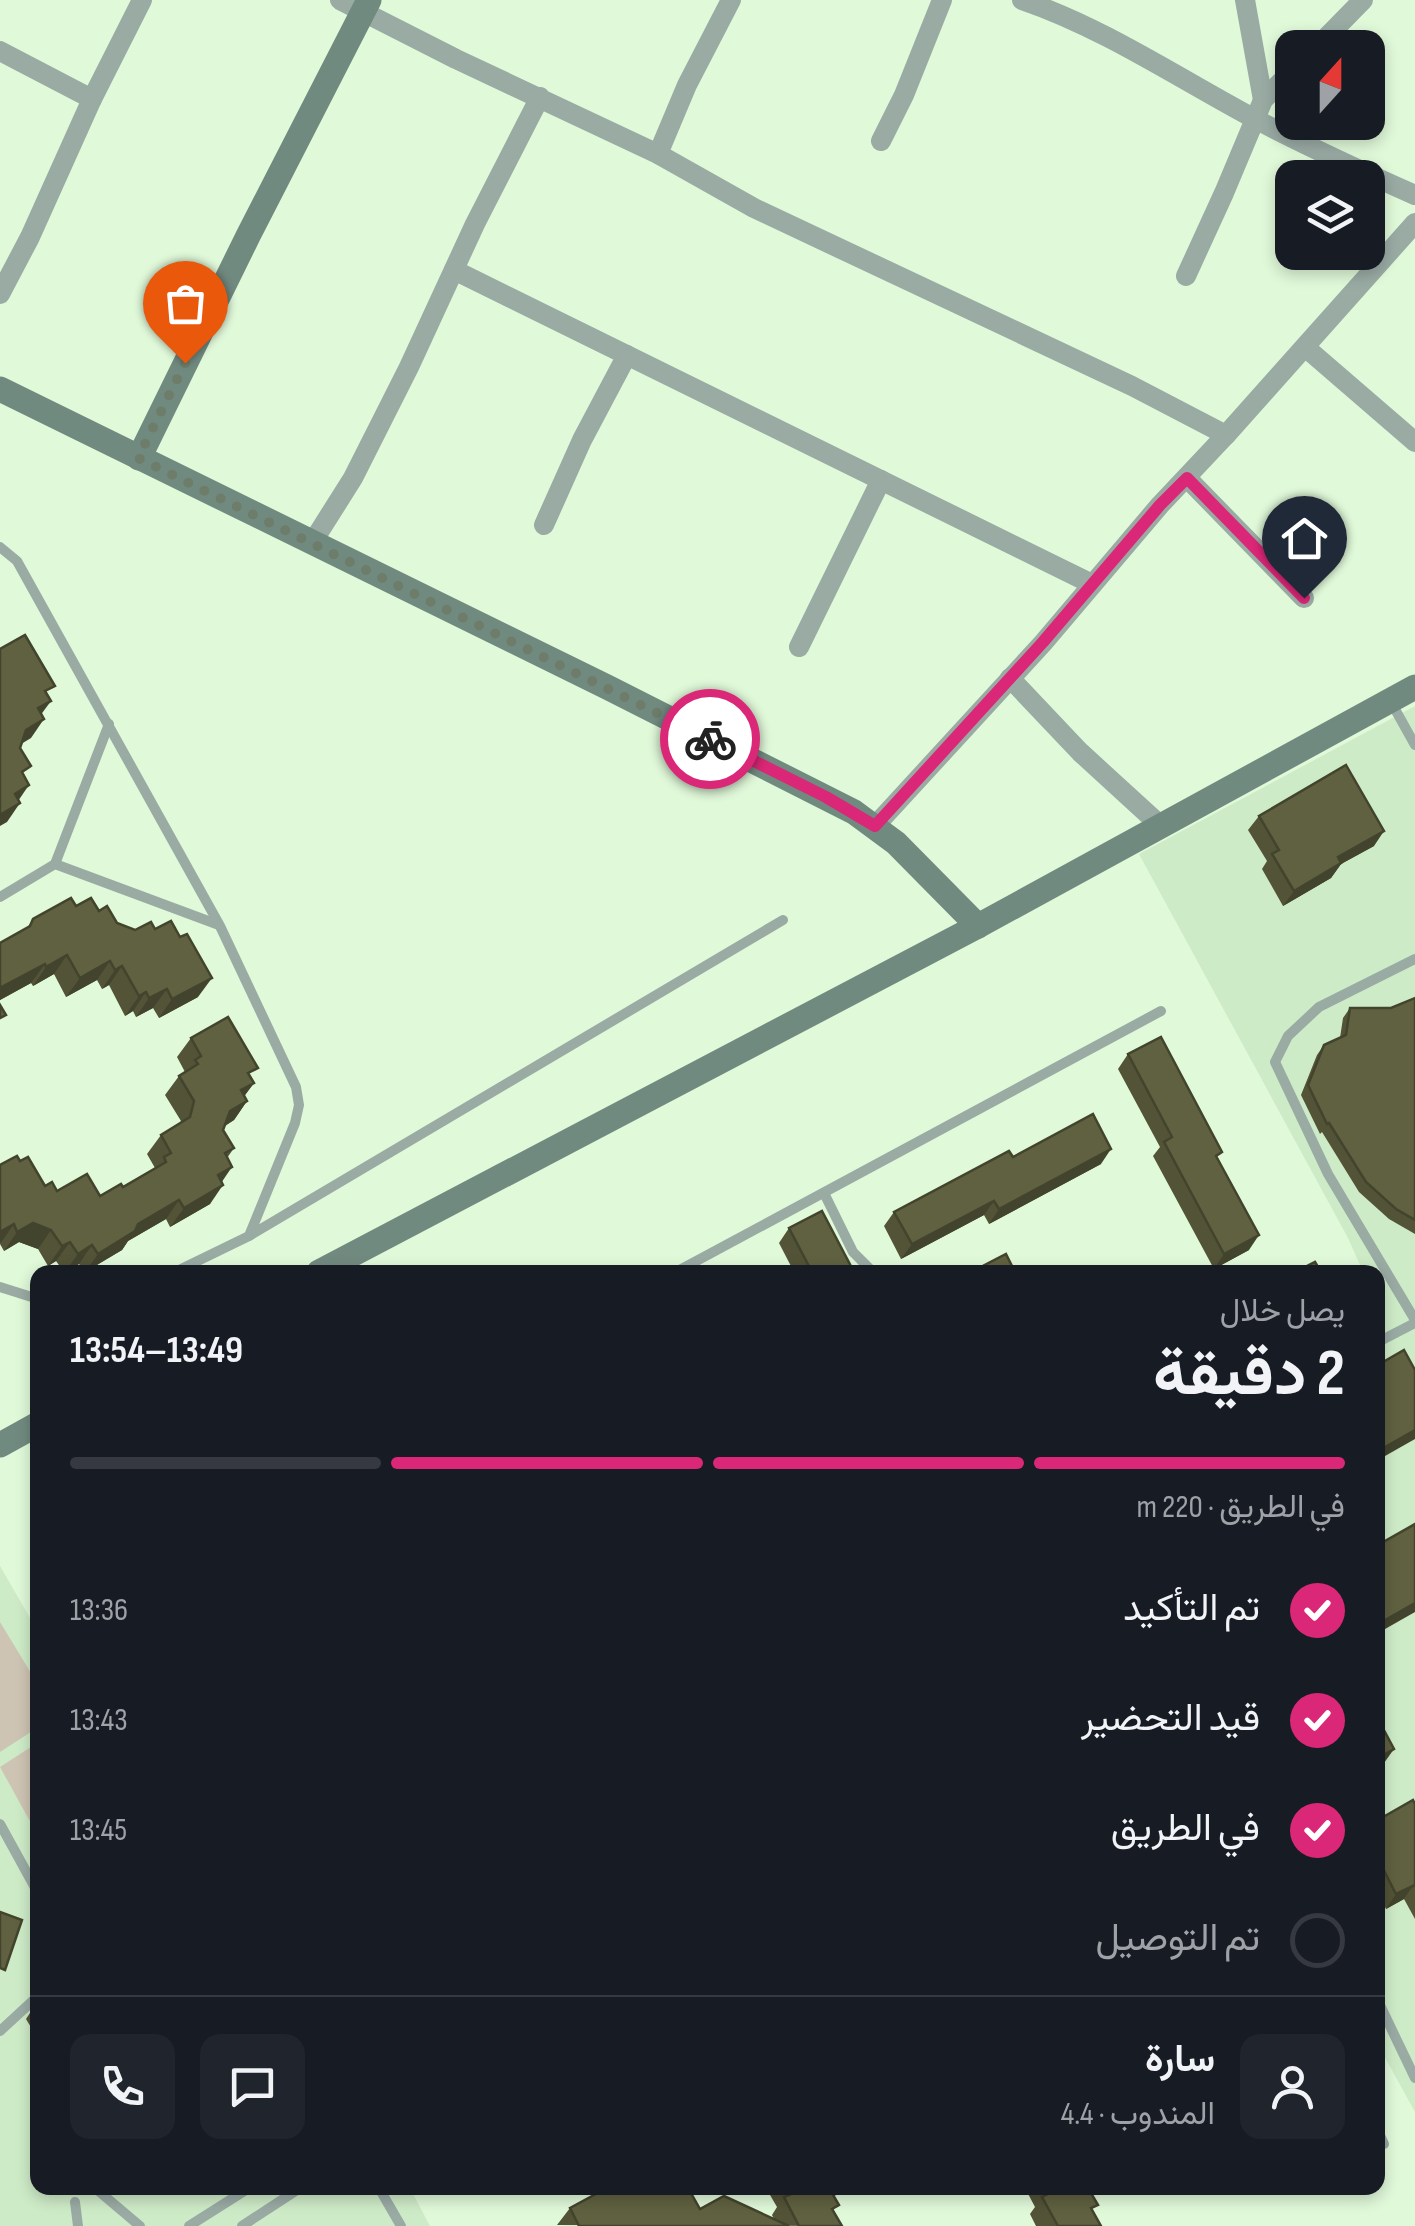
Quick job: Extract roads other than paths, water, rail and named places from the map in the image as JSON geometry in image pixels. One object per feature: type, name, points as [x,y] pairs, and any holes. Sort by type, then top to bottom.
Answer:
[{"type":"street","points":[[0,294],[142,0]]},
{"type":"street","points":[[658,154],[687,85],[731,0]]},
{"type":"street","points":[[880,141],[904,95],[942,0]]},
{"type":"street","points":[[1022,0],[1046,4],[1144,57],[1259,109],[1346,164],[1415,195]]},
{"type":"street","points":[[1244,0],[1259,109]]},
{"type":"street","points":[[1334,30],[1364,0]]},
{"type":"street","points":[[138,458],[357,4],[456,59],[658,154],[754,208],[1132,386],[1226,435]]},
{"type":"street","points":[[0,51],[92,99]]},
{"type":"street","points":[[1186,276],[1259,109],[1275,91]]},
{"type":"street","points":[[312,543],[353,478],[540,97]]},
{"type":"street","points":[[875,826],[1415,224]]},
{"type":"street","points":[[454,270],[1092,584]]},
{"type":"street","points":[[1305,347],[1415,442]]},
{"type":"street","points":[[544,525],[626,355]]},
{"type":"street","points":[[0,390],[826,797],[896,843],[978,926]]},
{"type":"street","points":[[1187,478],[1304,598]]},
{"type":"street","points":[[800,646],[881,480]]},
{"type":"street","points":[[1010,678],[1080,752],[1162,827]]},
{"type":"street","points":[[342,1265],[1162,827],[1415,687]]},
{"type":"street","points":[[0,1445],[30,1428]]},
{"type":"lane","points":[[0,547],[17,561],[220,926],[296,1087],[299,1105],[295,1122],[249,1236]]},
{"type":"lane","points":[[1390,701],[1415,745]]},
{"type":"lane","points":[[0,897],[55,864],[109,724]]},
{"type":"lane","points":[[55,864],[220,926]]},
{"type":"lane","points":[[189,1265],[249,1236],[783,920]]},
{"type":"lane","points":[[1382,1265],[1328,1174],[1275,1062],[1288,1036],[1319,1007],[1415,959]]},
{"type":"lane","points":[[689,1265],[1161,1012]]},
{"type":"lane","points":[[824,1193],[853,1252],[865,1265]]},
{"type":"lane","points":[[1385,1270],[1415,1321],[1385,1338]]},
{"type":"lane","points":[[0,1286],[30,1296]]},
{"type":"lane","points":[[0,1824],[30,1878]]},
{"type":"lane","points":[[0,2031],[30,2002]]},
{"type":"lane","points":[[1385,2016],[1415,2078]]},
{"type":"lane","points":[[103,2195],[140,2226]]},
{"type":"lane","points":[[189,2226],[238,2195]]},
{"type":"lane","points":[[242,2226],[289,2195]]},
{"type":"lane","points":[[383,2195],[401,2226]]},
{"type":"lane","points":[[75,2202],[78,2226]]}]
